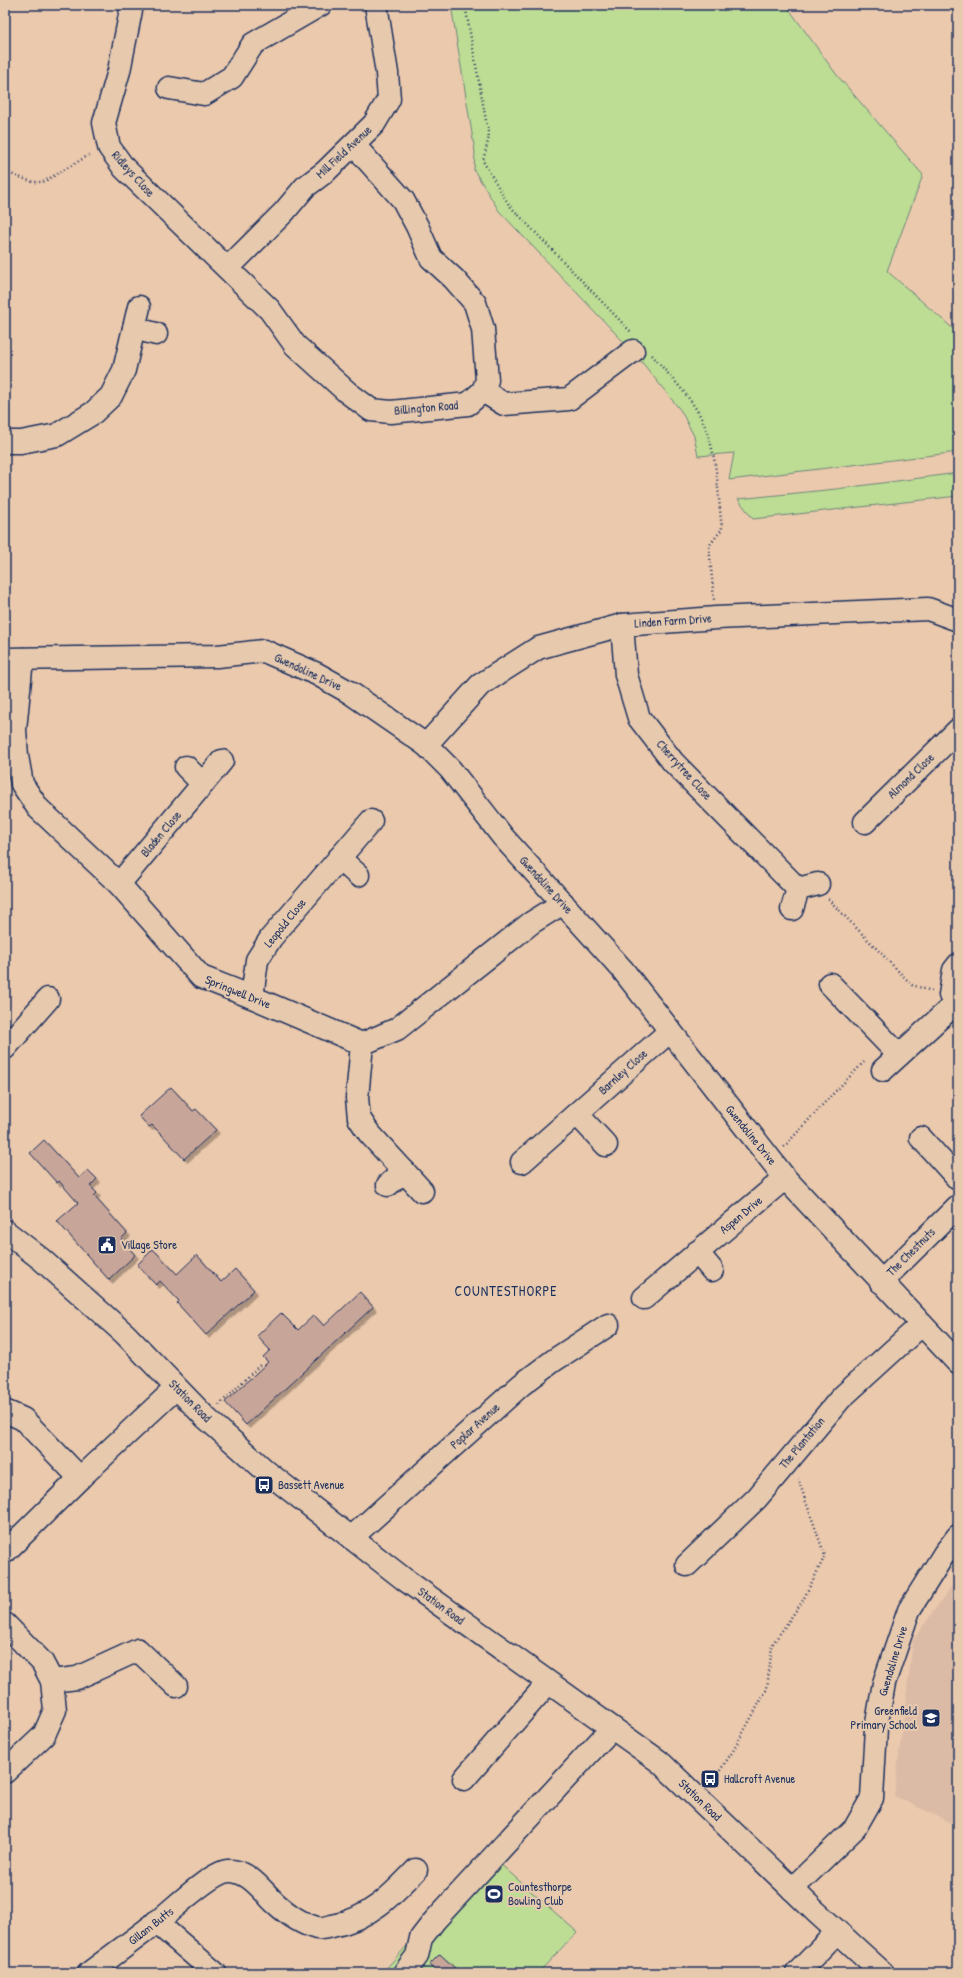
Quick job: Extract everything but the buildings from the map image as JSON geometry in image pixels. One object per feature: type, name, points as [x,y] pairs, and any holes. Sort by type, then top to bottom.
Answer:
[{"type":"street","name":"Ridleys Close","points":[[132,5],[119,71],[104,123],[108,147],[124,168],[198,241],[228,268]]},
{"type":"street","points":[[169,88],[204,94],[232,77],[253,44],[320,5]]},
{"type":"street","name":"Mill Field Avenue","points":[[228,268],[284,212],[305,187],[354,145],[374,124],[388,99],[387,73],[376,5]]},
{"type":"street","points":[[354,145],[403,200],[417,226],[431,258],[454,279],[475,302],[483,329],[487,380],[483,391],[504,404],[570,399],[638,345]]},
{"type":"street","name":"Billington Road","points":[[228,268],[270,310],[296,345],[347,392],[371,410],[391,412],[468,404],[483,391]]},
{"type":"street","points":[[5,442],[21,442],[57,435],[93,413],[111,396],[124,370],[139,307]]},
{"type":"street","points":[[134,328],[156,334]]},
{"type":"street","name":"Linden Farm Drive","points":[[426,745],[480,685],[538,648],[622,625],[716,618],[928,609],[958,620]]},
{"type":"street","name":"Cherrytree Close","points":[[622,625],[626,675],[639,718],[673,762],[808,886]]},
{"type":"street","name":"Gwendoline Drive","points":[[14,659],[217,656],[264,651],[317,674],[349,692],[426,745],[450,769],[503,837],[622,970],[778,1169],[881,1282],[958,1363]]},
{"type":"street","name":"Springwell Drive","points":[[14,659],[17,756],[22,784],[38,808],[119,884],[201,977],[362,1044]]},
{"type":"street","name":"Almond Close","points":[[865,822],[958,730]]},
{"type":"street","name":"Bladen Close","points":[[119,884],[222,761]]},
{"type":"street","points":[[186,767],[203,784]]},
{"type":"street","name":"Leopold Close","points":[[252,997],[257,960],[271,938],[371,821]]},
{"type":"street","points":[[339,858],[358,875]]},
{"type":"street","points":[[792,909],[808,886]]},
{"type":"street","points":[[422,1191],[396,1178],[359,1118],[357,1098],[362,1044],[397,1029],[531,923],[563,903]]},
{"type":"street","points":[[883,1070],[892,1049],[954,1003],[954,970],[958,965]]},
{"type":"street","points":[[830,984],[892,1049]]},
{"type":"street","points":[[5,1048],[48,999]]},
{"type":"street","name":"Barnley Close","points":[[522,1162],[670,1031]]},
{"type":"street","points":[[577,1114],[606,1145]]},
{"type":"street","points":[[921,1138],[958,1179]]},
{"type":"street","name":"Aspen Drive","points":[[644,1298],[697,1252],[778,1169]]},
{"type":"street","name":"The Chestnuts","points":[[881,1282],[958,1206]]},
{"type":"street","name":"Station Road","points":[[5,1232],[41,1259],[125,1334],[206,1418],[267,1472],[404,1579],[660,1762],[837,1932],[883,1973]]},
{"type":"street","points":[[697,1252],[712,1270]]},
{"type":"street","name":"The Plantation","points":[[687,1565],[757,1498],[790,1456],[841,1398],[921,1324]]},
{"type":"street","name":"Poplar Avenue","points":[[352,1538],[522,1385],[553,1361],[608,1325]]},
{"type":"street","points":[[5,1552],[80,1478],[176,1388]]},
{"type":"street","points":[[5,1413],[7,1412],[22,1419],[80,1478]]},
{"type":"street","name":"Gwendoline Drive","points":[[792,1889],[855,1828],[872,1798],[876,1728],[884,1683],[909,1610],[944,1554],[958,1536]]},
{"type":"street","points":[[5,1624],[42,1662],[52,1681],[55,1710],[44,1735],[5,1772]]},
{"type":"street","points":[[52,1681],[77,1678],[138,1650],[176,1686]]},
{"type":"street","points":[[464,1779],[548,1682]]},
{"type":"street","points":[[404,1973],[417,1956],[421,1938],[435,1920],[612,1728]]},
{"type":"street","name":"Gillam Butts","points":[[89,1973],[212,1877],[227,1871],[241,1873],[260,1886],[275,1902],[296,1920],[319,1929],[340,1925],[366,1914],[387,1900],[416,1870]]},
{"type":"street","points":[[156,1922],[215,1973]]},
{"type":"street","points":[[798,1973],[837,1932]]},
{"type":"path","points":[[465,5],[489,137],[483,161],[510,205],[693,404],[706,429],[713,455],[722,529],[709,546],[716,618]]},
{"type":"path","points":[[5,172],[33,182],[42,182],[92,154],[108,147]]},
{"type":"path","points":[[808,886],[821,893],[912,985],[954,1003]]},
{"type":"path","points":[[778,1169],[827,1100],[892,1049]]},
{"type":"path","points":[[206,1418],[261,1364]]},
{"type":"path","points":[[700,1800],[732,1752],[766,1689],[772,1645],[802,1602],[825,1556],[790,1456]]},
{"type":"shaded area","name":"Greenfield Primary School","points":[[958,1577],[958,1826],[894,1796],[913,1640]]},
{"type":"green space","points":[[451,5],[786,5],[836,74],[923,175],[887,271],[958,333],[958,452],[729,480],[734,453],[698,456],[694,436],[681,411],[637,356],[499,211],[474,170],[475,152]]},
{"type":"green space","points":[[958,473],[958,496],[753,519],[738,499],[836,489]]},
{"type":"green space","name":"Countesthorpe Bowling Club","points":[[490,1855],[577,1932],[538,1973],[382,1973]]},
{"type":"place","name":"Village Store","points":[[107,1245]]},
{"type":"place","name":"Bassett Avenue","points":[[264,1485]]},
{"type":"place","name":"Greenfield Primary School","points":[[931,1718]]},
{"type":"place","name":"Hallcroft Avenue","points":[[710,1779]]},
{"type":"place","name":"Countesthorpe Bowling Club","points":[[494,1894]]},
{"type":"district","name":"COUNTESTHORPE","points":[[506,1291]]}]
